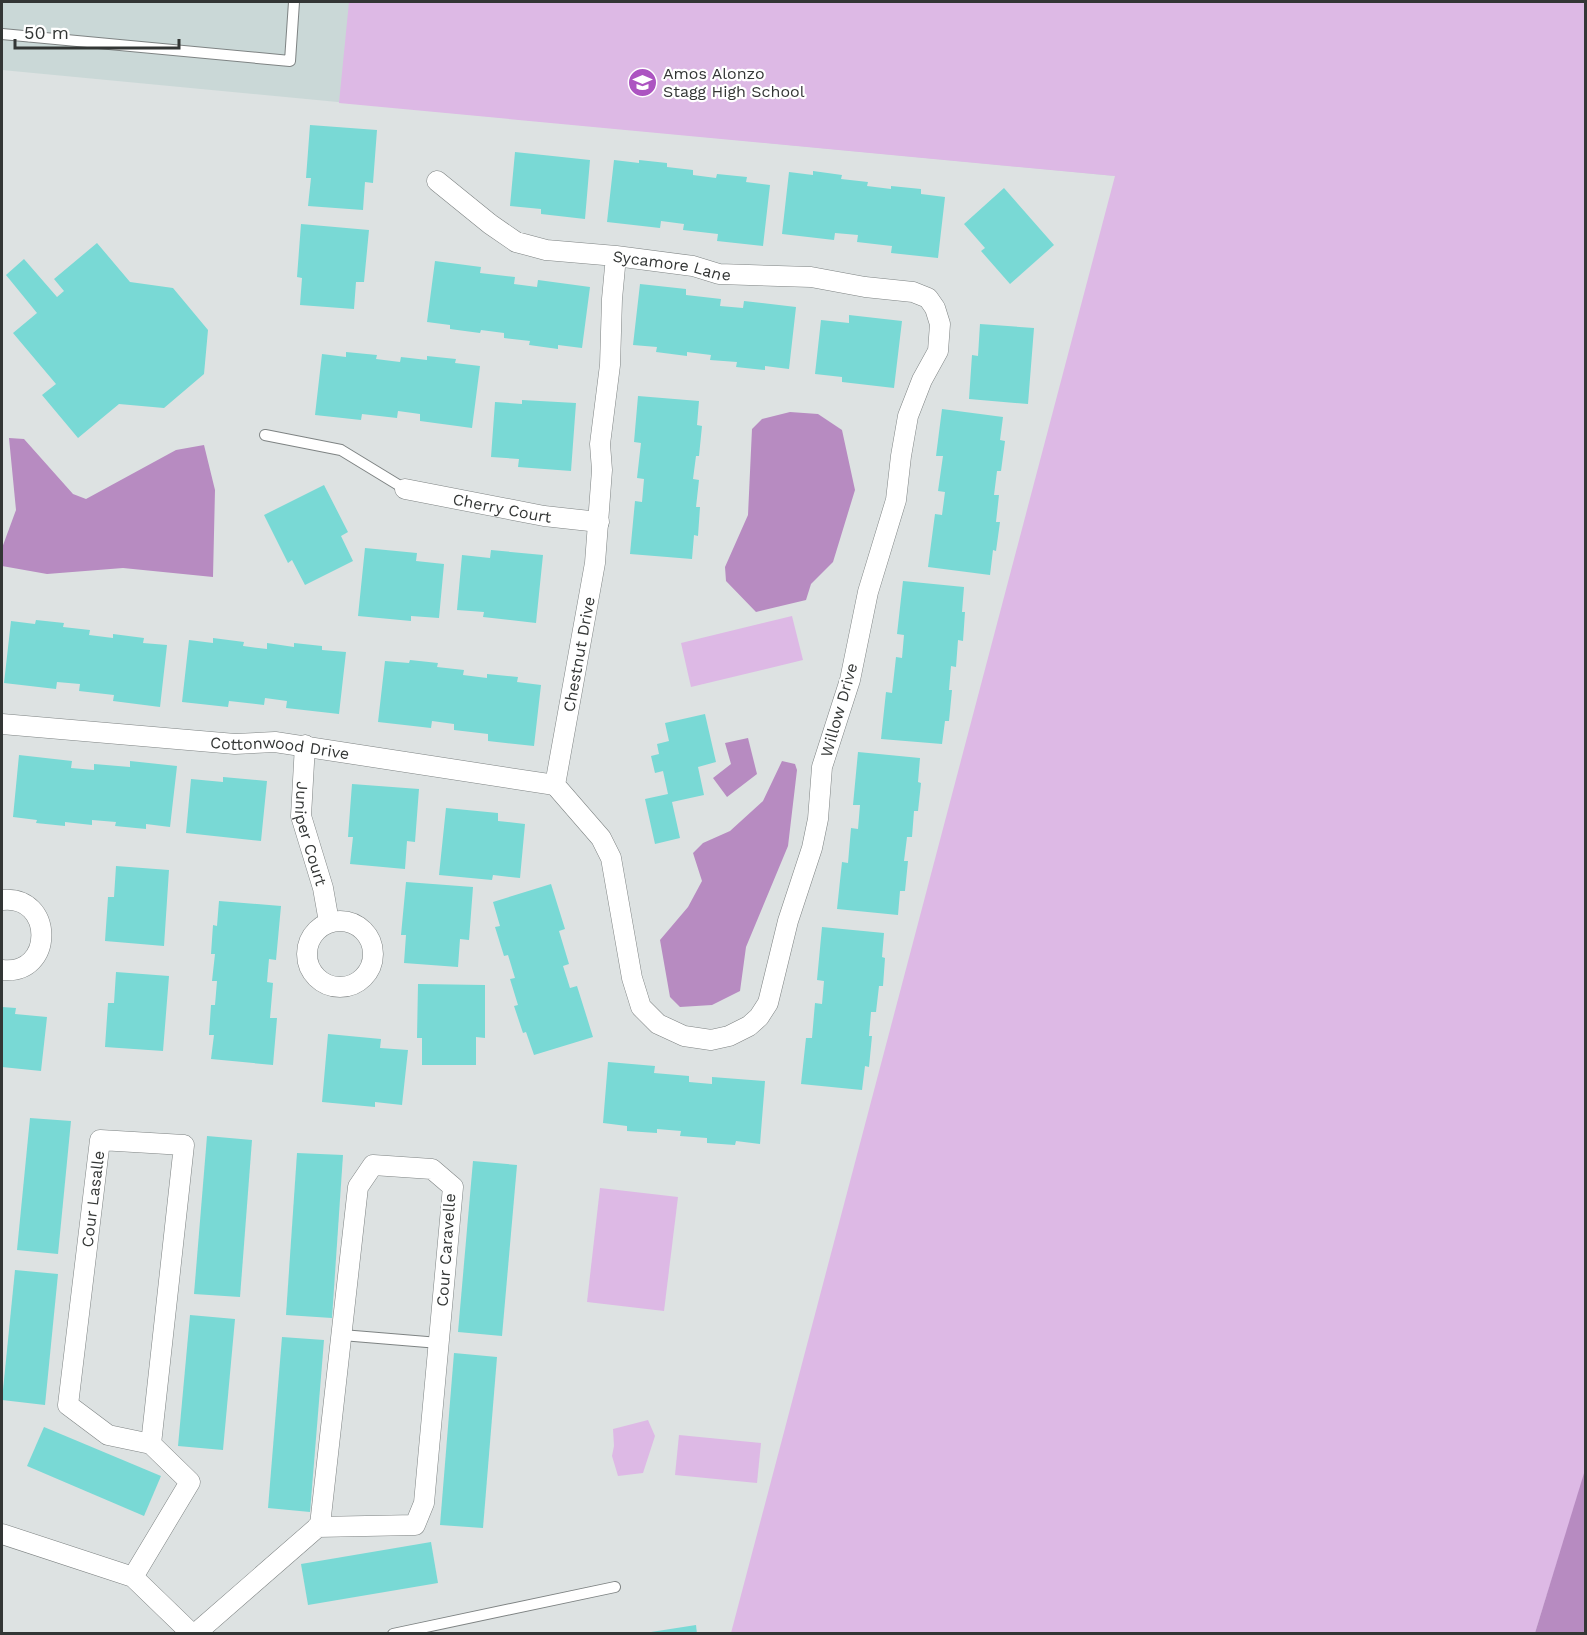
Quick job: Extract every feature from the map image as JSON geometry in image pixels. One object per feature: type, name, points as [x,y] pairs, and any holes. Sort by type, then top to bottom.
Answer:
[{"type":"street","name":"Sycamore Lane","points":[[437,181],[516,242],[546,250],[616,256],[693,267],[719,274],[811,277],[866,287],[913,292],[928,298]]},
{"type":"street","name":"Chestnut Drive","points":[[555,784],[590,596],[599,522],[602,470],[600,444],[610,365],[616,256]]},
{"type":"street","name":"Willow Drive","points":[[555,784],[601,838],[611,858],[632,978],[641,1007],[658,1024],[684,1036],[711,1040],[729,1036],[749,1026],[759,1017],[768,1003],[788,921],[812,848],[818,819],[822,767],[850,680],[868,592],[896,500],[908,416],[922,380],[938,351],[940,324],[935,308],[928,298]]},
{"type":"street","name":"Cherry Court","points":[[405,489],[544,516],[599,522]]},
{"type":"street","name":"Cottonwood Drive","points":[[2,724],[235,744],[275,742],[305,745],[555,784]]},
{"type":"street","name":"Juniper Court","points":[[305,745],[301,816],[323,888],[329,922]]},
{"type":"street","points":[[2,900],[21,902],[30,908],[38,918],[42,929],[42,941],[38,953],[30,962],[20,968],[2,970]]},
{"type":"street","name":"Cour Lasalle","points":[[100,1140],[184,1145],[150,1444],[108,1435],[68,1405],[100,1140]]},
{"type":"street","name":"Cour Caravelle","points":[[373,1165],[432,1169],[453,1187],[424,1503],[416,1525],[317,1527],[320,1525],[358,1187],[373,1165]]},
{"type":"street","points":[[134,1577],[190,1482],[150,1444]]},
{"type":"street","points":[[2,1534],[134,1577],[194,1634],[317,1527]]},
{"type":"lane","points":[[2,33],[290,61],[294,2]]},
{"type":"lane","points":[[265,435],[340,450],[405,489]]},
{"type":"lane","points":[[342,1335],[439,1343]]},
{"type":"lane","points":[[393,1634],[615,1587]]},
{"type":"shaded area","name":"Amos Alonzo Stagg High School","points":[[2,2],[1169,2],[1115,176],[2,70]]},
{"type":"shaded area","points":[[349,2],[1585,2],[1586,1470],[1535,1633],[731,1633],[1115,176],[339,103]]},
{"type":"shaded area","points":[[790,412],[818,414],[842,430],[855,490],[833,562],[811,584],[806,600],[756,612],[726,581],[725,567],[748,515],[752,429],[762,419]]},
{"type":"shaded area","points":[[9,438],[24,439],[73,494],[86,499],[176,450],[204,445],[215,490],[213,577],[123,568],[47,574],[2,566],[2,548],[16,510]]},
{"type":"shaded area","points":[[792,616],[803,660],[691,687],[681,643]]},
{"type":"shaded area","points":[[748,738],[757,774],[727,797],[713,778],[731,764],[725,743]]},
{"type":"shaded area","points":[[782,761],[795,764],[797,770],[788,846],[746,947],[740,991],[712,1005],[680,1007],[670,997],[660,940],[688,907],[702,881],[693,853],[703,843],[730,831],[763,801]]},
{"type":"shaded area","points":[[600,1188],[678,1197],[664,1311],[587,1302]]},
{"type":"shaded area","points":[[648,1420],[655,1436],[643,1473],[618,1476],[612,1456],[613,1429]]},
{"type":"shaded area","points":[[679,1435],[761,1443],[757,1483],[675,1475]]},
{"type":"shaded area","points":[[1585,1470],[1585,1633],[1535,1633]]},
{"type":"building","points":[[310,125],[377,130],[373,183],[365,182],[363,210],[308,206],[311,178],[306,178]]},
{"type":"building","points":[[515,152],[590,160],[585,219],[541,214],[541,209],[510,206]]},
{"type":"building","points":[[614,160],[667,163],[667,167],[693,170],[693,175],[716,178],[717,174],[747,177],[746,182],[770,185],[763,246],[717,241],[718,234],[683,230],[684,224],[661,221],[660,228],[607,222]]},
{"type":"building","points":[[813,171],[842,175],[841,179],[868,182],[867,186],[921,189],[921,194],[945,197],[938,258],[891,253],[892,246],[857,242],[858,235],[835,233],[834,240],[782,234],[789,172],[813,175]]},
{"type":"building","points":[[1004,188],[1054,245],[1010,284],[981,251],[985,248],[964,224]]},
{"type":"building","points":[[301,224],[369,230],[364,282],[356,282],[354,309],[300,305],[302,278],[297,277]]},
{"type":"building","points":[[97,243],[130,282],[173,288],[208,330],[204,374],[164,408],[119,404],[78,438],[42,395],[56,384],[13,333],[37,313],[6,275],[24,259],[57,297],[64,291],[54,279]]},
{"type":"building","points":[[435,261],[481,267],[480,273],[515,277],[514,284],[537,287],[538,280],[590,287],[582,348],[558,345],[558,349],[529,345],[530,341],[504,338],[504,333],[450,329],[450,325],[427,322]]},
{"type":"building","points":[[640,284],[686,289],[686,295],[721,299],[720,306],[743,308],[744,301],[796,307],[789,369],[765,366],[765,370],[736,367],[737,362],[710,360],[711,355],[687,352],[687,356],[656,352],[657,347],[633,345]]},
{"type":"building","points":[[849,315],[902,321],[894,388],[842,382],[842,377],[815,374],[821,320],[849,323]]},
{"type":"building","points":[[980,324],[1034,328],[1028,404],[969,399],[972,355],[978,356]]},
{"type":"building","points":[[346,352],[377,355],[376,359],[400,362],[401,357],[427,360],[427,356],[456,359],[455,363],[480,366],[472,428],[420,421],[420,414],[398,411],[397,418],[362,414],[361,420],[315,415],[322,354],[346,357]]},
{"type":"building","points":[[638,396],[699,401],[697,425],[702,426],[699,456],[696,456],[693,479],[699,480],[696,507],[700,507],[698,536],[694,535],[692,559],[630,554],[635,501],[642,502],[644,479],[637,478],[641,443],[634,442]]},
{"type":"building","points":[[522,400],[576,403],[571,471],[518,467],[519,459],[491,457],[495,402],[522,404]]},
{"type":"building","points":[[942,409],[1003,417],[1000,440],[1005,441],[1001,471],[997,471],[994,495],[999,495],[996,522],[1000,522],[990,575],[928,567],[935,514],[942,515],[945,492],[938,491],[943,456],[936,456]]},
{"type":"building","points":[[324,485],[348,532],[341,536],[353,561],[305,585],[292,560],[288,563],[264,515]]},
{"type":"building","points":[[365,548],[417,553],[416,561],[444,564],[439,618],[411,616],[411,621],[358,616]]},
{"type":"building","points":[[491,550],[543,555],[536,623],[483,617],[484,612],[457,610],[462,555],[490,558]]},
{"type":"building","points":[[903,581],[964,587],[963,641],[958,640],[956,667],[951,666],[949,690],[952,690],[949,721],[945,721],[942,744],[881,739],[886,692],[892,693],[896,657],[902,658],[904,635],[897,634]]},
{"type":"building","points":[[36,620],[64,623],[63,627],[90,630],[89,635],[113,638],[113,634],[144,638],[143,643],[167,645],[160,707],[113,701],[114,695],[79,691],[80,684],[57,682],[56,689],[4,683],[11,621],[35,624]]},
{"type":"building","points":[[213,638],[244,642],[243,646],[267,649],[267,643],[294,647],[294,643],[322,646],[322,650],[346,652],[339,714],[286,708],[287,701],[265,698],[264,705],[229,701],[228,707],[182,702],[189,640],[213,643]]},
{"type":"building","points":[[410,660],[438,663],[437,667],[464,670],[463,675],[487,678],[487,674],[518,677],[517,682],[541,685],[534,746],[488,741],[488,734],[454,730],[454,724],[432,721],[431,728],[378,722],[385,661],[409,663]]},
{"type":"building","points":[[705,714],[716,762],[698,767],[704,795],[672,802],[680,838],[655,844],[645,799],[668,794],[663,771],[655,773],[651,756],[659,754],[657,744],[669,741],[665,723]]},
{"type":"building","points":[[858,752],[920,758],[918,782],[921,783],[918,811],[914,811],[912,837],[907,837],[904,861],[908,861],[905,891],[900,891],[898,915],[837,909],[842,862],[848,863],[851,828],[858,829],[860,805],[853,805]]},
{"type":"building","points":[[19,755],[72,761],[71,768],[94,770],[94,764],[130,767],[130,761],[177,766],[170,827],[146,824],[146,829],[115,826],[116,822],[92,820],[92,825],[65,822],[65,826],[36,823],[37,820],[13,817]]},
{"type":"building","points":[[223,777],[267,781],[261,841],[186,833],[191,779],[223,782]]},
{"type":"building","points":[[352,784],[419,789],[415,842],[407,841],[405,869],[350,864],[353,837],[348,837]]},
{"type":"building","points":[[446,808],[498,813],[498,821],[525,824],[520,878],[493,875],[492,880],[439,875]]},
{"type":"building","points":[[116,866],[169,870],[164,946],[105,941],[108,897],[114,897]]},
{"type":"building","points":[[406,882],[473,887],[469,940],[460,939],[458,967],[404,963],[406,935],[401,935]]},
{"type":"building","points":[[551,884],[565,929],[559,931],[569,964],[563,966],[570,988],[577,986],[593,1037],[534,1055],[526,1032],[523,1033],[514,1006],[518,1005],[510,979],[515,978],[508,955],[504,956],[495,927],[500,926],[493,902]]},
{"type":"building","points":[[219,901],[281,906],[276,960],[269,959],[267,982],[273,983],[270,1018],[277,1018],[273,1065],[211,1059],[214,1035],[209,1035],[211,1005],[215,1005],[217,981],[212,981],[215,954],[211,954],[213,925],[217,926]]},
{"type":"building","points":[[822,927],[884,933],[883,986],[879,986],[876,1012],[871,1012],[869,1036],[872,1036],[869,1067],[865,1066],[862,1090],[801,1084],[806,1038],[812,1038],[815,1003],[822,1004],[824,981],[817,980]]},
{"type":"building","points":[[116,972],[169,976],[163,1051],[105,1047],[108,1003],[114,1003]]},
{"type":"building","points":[[418,984],[485,985],[485,1038],[476,1037],[476,1065],[422,1065],[422,1038],[417,1038]]},
{"type":"building","points":[[2,1007],[16,1008],[15,1014],[47,1017],[41,1071],[2,1067]]},
{"type":"building","points":[[328,1034],[381,1039],[380,1048],[408,1050],[402,1105],[375,1102],[375,1107],[322,1102]]},
{"type":"building","points":[[608,1062],[655,1066],[654,1073],[689,1076],[689,1082],[712,1084],[712,1077],[765,1081],[760,1144],[736,1141],[735,1145],[707,1143],[707,1138],[680,1136],[681,1131],[657,1129],[657,1133],[627,1131],[627,1126],[603,1123]]},
{"type":"building","points":[[30,1118],[71,1121],[58,1254],[17,1250]]},
{"type":"building","points":[[207,1136],[252,1140],[240,1297],[194,1294]]},
{"type":"building","points":[[297,1153],[343,1155],[332,1318],[286,1315]]},
{"type":"building","points":[[473,1161],[517,1165],[502,1336],[458,1332]]},
{"type":"building","points":[[15,1270],[58,1274],[45,1405],[2,1400]]},
{"type":"building","points":[[190,1315],[235,1319],[223,1450],[178,1446]]},
{"type":"building","points":[[282,1337],[324,1340],[310,1512],[268,1508]]},
{"type":"building","points":[[454,1353],[497,1357],[483,1528],[440,1525]]},
{"type":"building","points":[[44,1427],[161,1476],[144,1516],[27,1466]]},
{"type":"building","points":[[431,1542],[438,1583],[308,1605],[301,1564]]},
{"type":"building","points":[[696,1625],[697,1634],[651,1634],[651,1632]]},
{"type":"place","name":"Amos Alonzo Stagg High School","points":[[642,82]]}]
